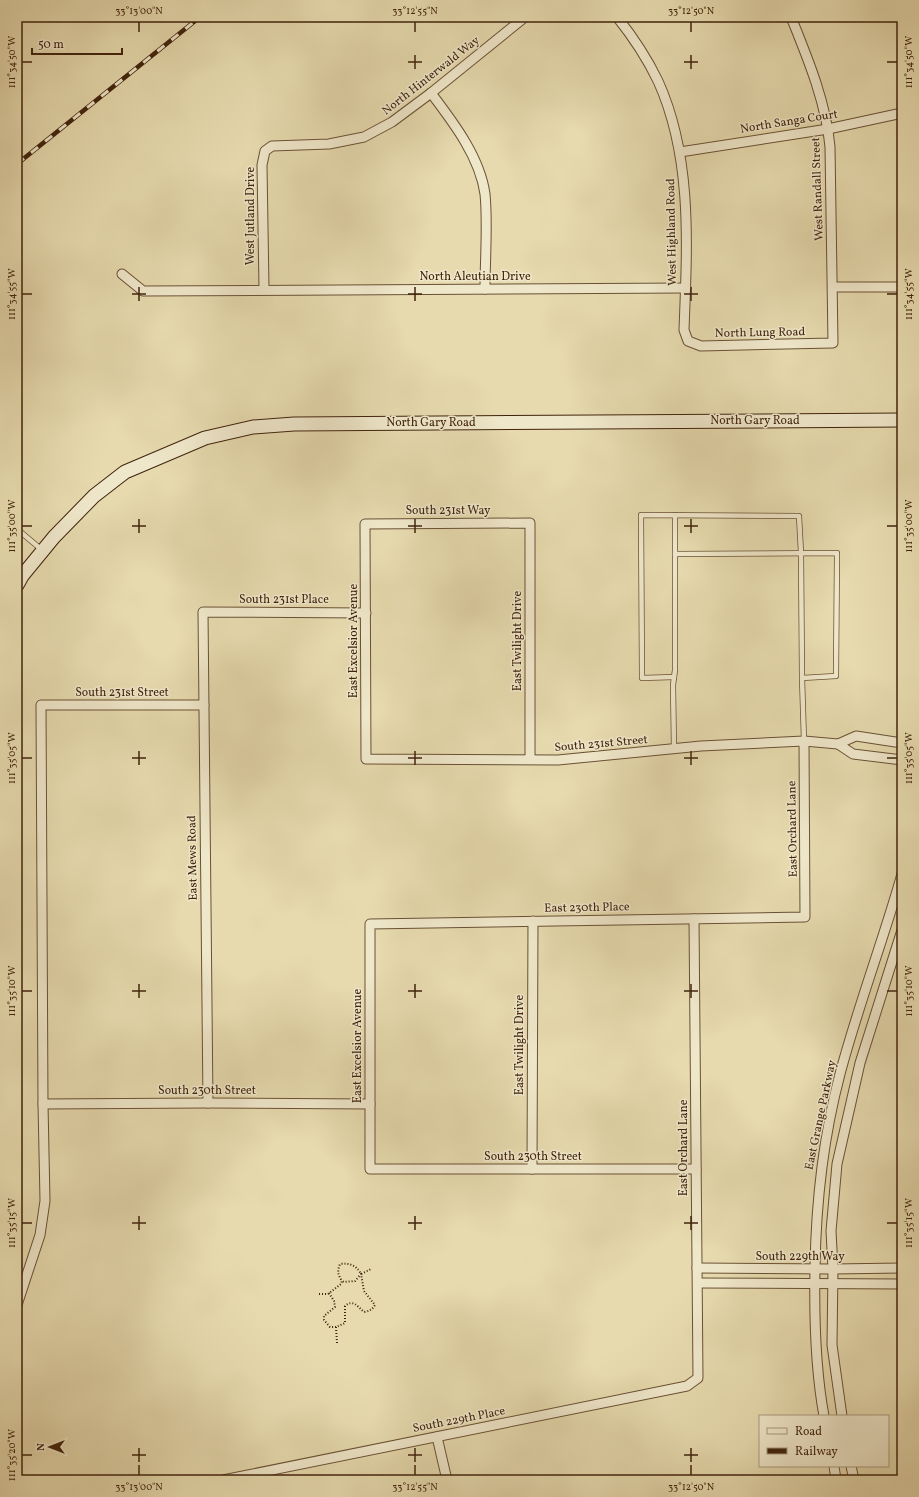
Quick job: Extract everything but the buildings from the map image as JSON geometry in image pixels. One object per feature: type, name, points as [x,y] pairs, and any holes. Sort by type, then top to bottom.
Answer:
[{"type":"main road","name":"North Gary Road","points":[[17,585],[22,576],[54,537],[94,496],[125,472],[205,438],[253,427],[310,424],[902,420]]},
{"type":"street","name":"North Hinterwald Way","points":[[272,146],[329,144],[364,138],[392,122],[431,93],[525,17]]},
{"type":"street","name":"West Highland Road","points":[[617,17],[642,52],[658,81],[670,114],[680,152],[685,189],[686,288],[684,330],[688,341]]},
{"type":"street","name":"West Randall Street","points":[[791,17],[814,76],[823,104],[828,129],[830,147],[833,343]]},
{"type":"street","points":[[431,93],[452,121],[469,148],[479,173],[485,194],[486,289]]},
{"type":"street","name":"North Sanga Court","points":[[680,152],[828,129],[902,113]]},
{"type":"street","name":"West Jutland Drive","points":[[264,289],[262,165],[265,151],[272,146]]},
{"type":"street","name":"North Aleutian Drive","points":[[122,274],[143,291],[264,289],[686,288]]},
{"type":"street","points":[[833,287],[902,287]]},
{"type":"street","name":"North Lung Road","points":[[688,341],[701,346],[833,343]]},
{"type":"street","name":"South 231st Way","points":[[365,524],[530,523]]},
{"type":"street","name":"East Twilight Drive","points":[[530,523],[530,760]]},
{"type":"street","name":"East Excelsior Avenue","points":[[365,524],[366,759]]},
{"type":"street","name":"South 231st Place","points":[[203,612],[366,613]]},
{"type":"street","name":"East Mews Road","points":[[203,612],[208,1103]]},
{"type":"street","name":"South 231st Street","points":[[43,1104],[41,706],[204,705]]},
{"type":"street","name":"South 231st Street","points":[[838,744],[856,736],[902,743]]},
{"type":"street","name":"South 231st Street","points":[[366,759],[558,760],[701,746],[804,741],[838,744],[853,754],[902,760]]},
{"type":"street","name":"East Orchard Lane","points":[[804,741],[805,917]]},
{"type":"street","name":"East Grange Parkway","points":[[824,1415],[816,1359],[814,1284],[815,1243],[820,1178],[828,1124],[840,1074],[857,1013],[902,874]]},
{"type":"street","name":"East 230th Place","points":[[370,924],[805,917]]},
{"type":"street","name":"East Orchard Lane","points":[[694,919],[698,1378]]},
{"type":"street","name":"East Twilight Drive","points":[[532,1169],[533,921]]},
{"type":"street","name":"East Excelsior Avenue","points":[[370,924],[370,1169]]},
{"type":"street","points":[[842,1415],[832,1346],[833,1269],[831,1231],[837,1164],[860,1063],[902,930]]},
{"type":"street","points":[[17,1305],[40,1235],[45,1201],[43,1104]]},
{"type":"street","name":"South 230th Street","points":[[43,1104],[370,1104]]},
{"type":"street","name":"South 230th Street","points":[[370,1169],[696,1169]]},
{"type":"street","name":"South 229th Way","points":[[697,1268],[902,1268]]},
{"type":"street","points":[[698,1284],[902,1284]]},
{"type":"street","name":"South 229th Place","points":[[223,1480],[687,1386],[698,1378]]},
{"type":"street","points":[[437,1436],[447,1480]]},
{"type":"street","points":[[834,1467],[836,1480]]},
{"type":"street","points":[[852,1467],[854,1480]]},
{"type":"lane","points":[[674,677],[642,678],[641,515],[799,516],[804,741]]},
{"type":"lane","points":[[674,749],[672,736],[675,670],[675,516]]},
{"type":"lane","points":[[17,529],[43,551]]},
{"type":"lane","points":[[675,554],[837,553],[836,676],[802,678]]},
{"type":"path","points":[[329,1293],[334,1301],[335,1307],[324,1316],[324,1320],[330,1327],[336,1327],[345,1323],[344,1306],[347,1304],[354,1303],[364,1312],[372,1309],[375,1305],[364,1291],[361,1274],[356,1267],[348,1263],[340,1264],[338,1271],[342,1281]]},
{"type":"path","points":[[342,1281],[355,1281],[361,1274],[371,1269]]},
{"type":"path","points":[[319,1294],[329,1293],[341,1284],[342,1281]]},
{"type":"path","points":[[336,1327],[337,1343]]},
{"type":"railway","points":[[17,164],[200,17]]}]
